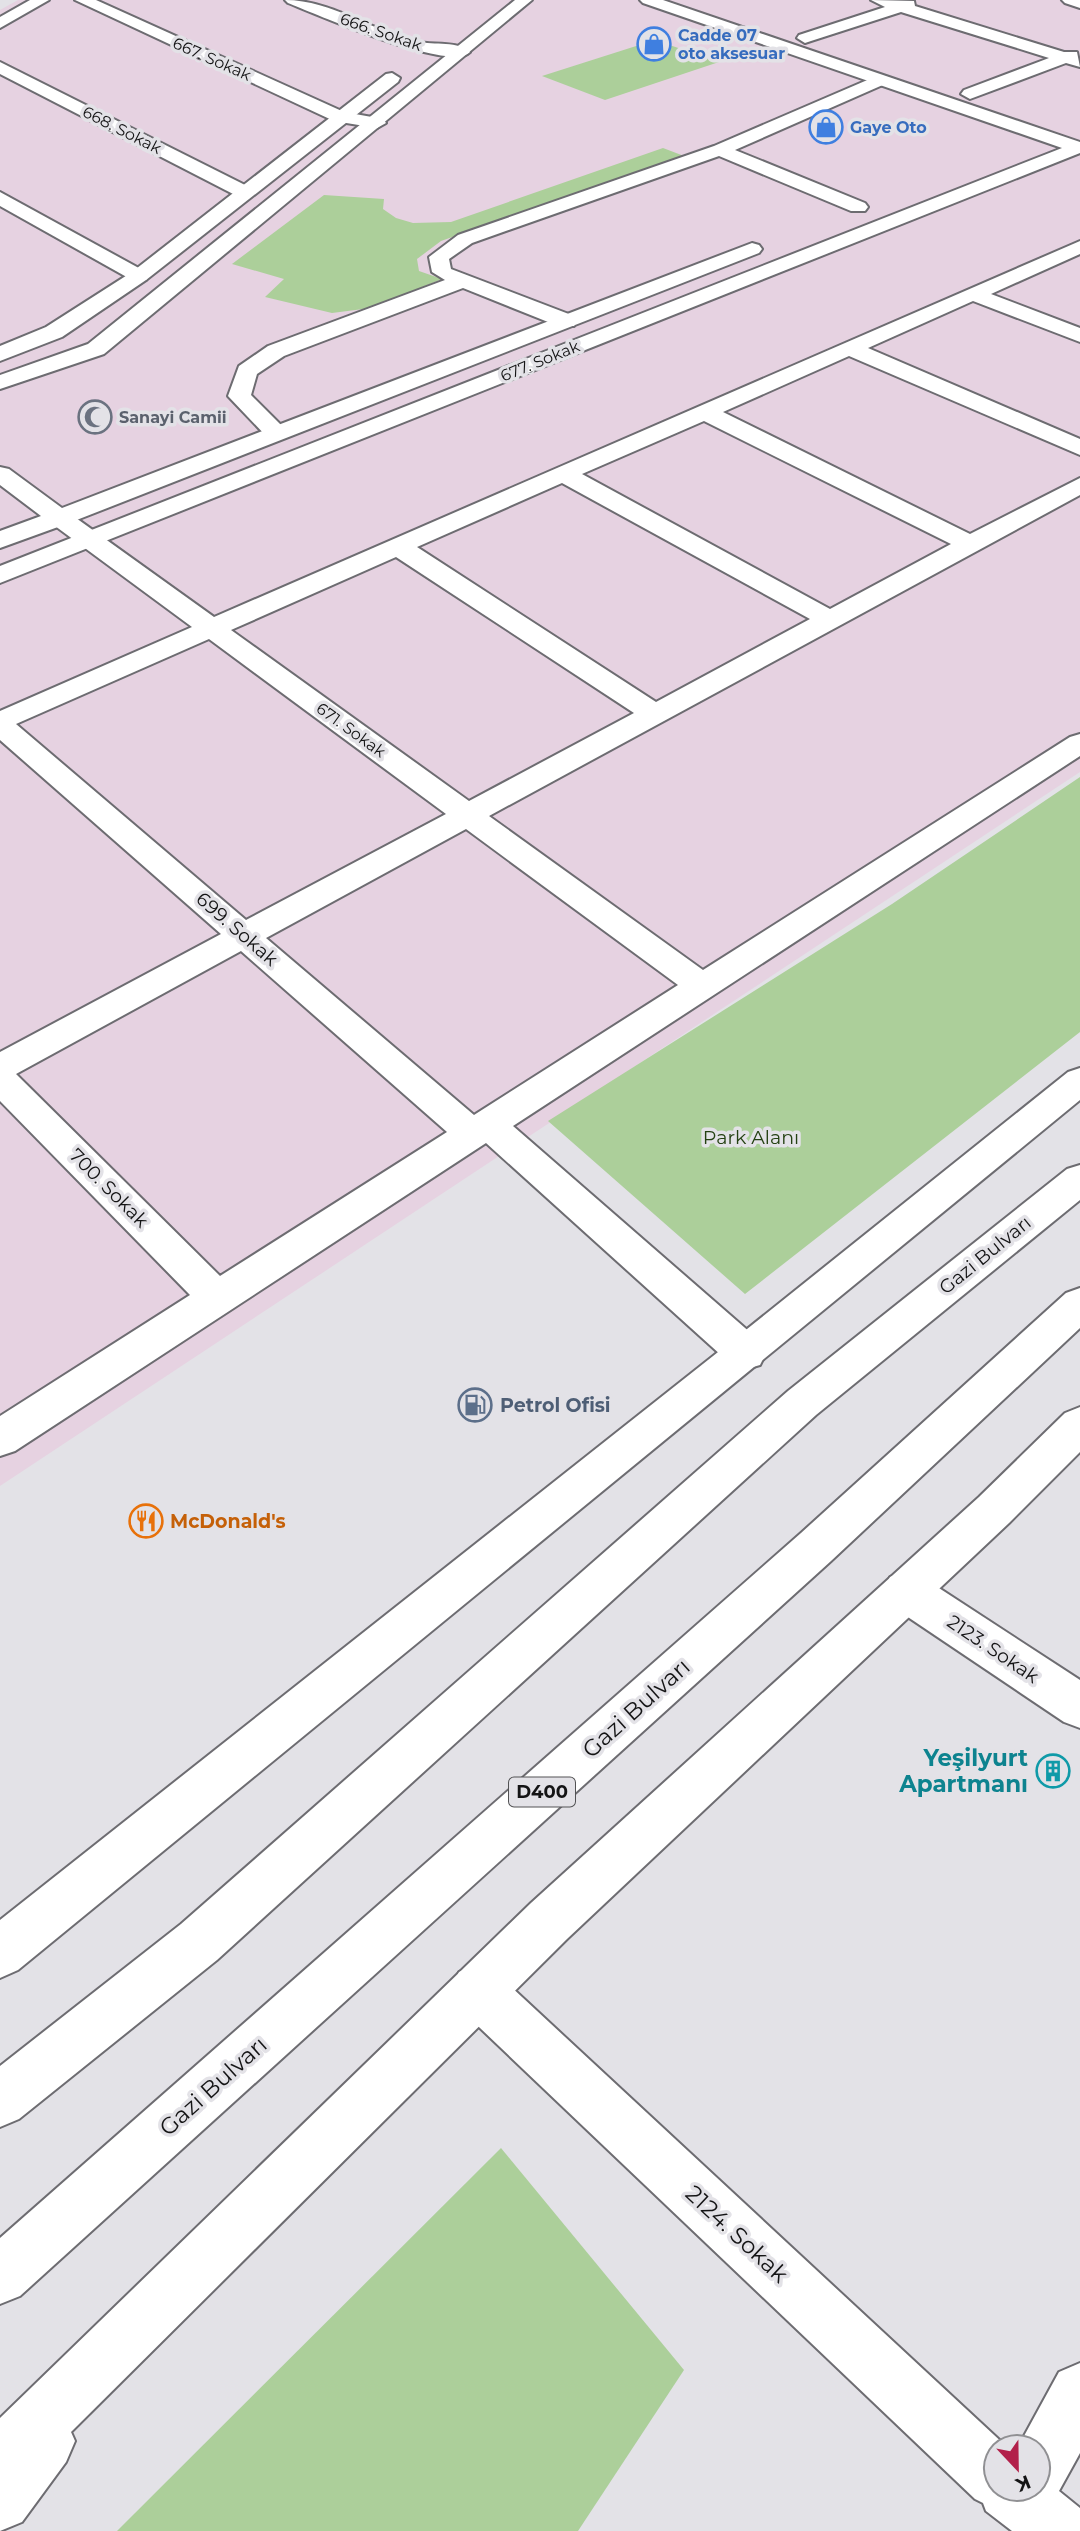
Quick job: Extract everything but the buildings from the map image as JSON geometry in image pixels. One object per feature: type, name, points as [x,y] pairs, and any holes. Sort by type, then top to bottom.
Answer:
[{"type":"main road","points":[[0,23],[41,0]]},
{"type":"main road","name":"667. Sokak","points":[[83,0],[340,117],[377,123]]},
{"type":"main road","name":"666. Sokak","points":[[293,0],[414,46],[462,52]]},
{"type":"main road","points":[[0,382],[96,349],[377,123],[524,0]]},
{"type":"main road","points":[[648,0],[1043,136],[1077,140]]},
{"type":"main road","points":[[696,0],[970,94],[1077,140]]},
{"type":"main road","points":[[878,0],[1075,57]]},
{"type":"main road","points":[[804,38],[920,0]]},
{"type":"main road","points":[[1070,0],[1080,3]]},
{"type":"main road","points":[[0,354],[54,332],[139,276],[451,32]]},
{"type":"main road","points":[[970,94],[1075,57]]},
{"type":"main road","name":"668. Sokak","points":[[0,67],[244,192]]},
{"type":"main road","points":[[566,321],[442,272],[439,257],[465,239],[720,150],[879,80]]},
{"type":"main road","points":[[1018,145],[1043,136]]},
{"type":"main road","name":"677. Sokak","points":[[0,575],[1077,140]]},
{"type":"main road","points":[[720,150],[858,207]]},
{"type":"main road","points":[[0,198],[139,276]]},
{"type":"main road","points":[[833,217],[883,198]]},
{"type":"main road","name":"677. Sokak","points":[[5,532],[60,518],[769,242]]},
{"type":"main road","points":[[0,723],[1080,247]]},
{"type":"main road","points":[[276,433],[239,396],[247,371],[276,351],[464,280]]},
{"type":"main road","points":[[973,294],[1080,336]]},
{"type":"main road","points":[[849,348],[1080,448]]},
{"type":"main road","points":[[704,412],[971,544]]},
{"type":"main road","name":"671. Sokak","points":[[0,474],[702,986]]},
{"type":"main road","points":[[562,474],[831,620]]},
{"type":"main road","points":[[0,1067],[1080,485]]},
{"type":"main road","points":[[5,532],[44,558]]},
{"type":"main road","points":[[397,546],[655,714]]},
{"type":"main road","name":"699. Sokak","points":[[0,723],[245,935],[746,1353]]},
{"type":"main road","points":[[0,1438],[1080,743]]},
{"type":"main road","name":"700. Sokak","points":[[0,1079],[217,1298]]},
{"type":"main road","points":[[0,1952],[1080,1081]]},
{"type":"main road","name":"Gazi Bulvarı","points":[[0,2100],[200,1942],[802,1403],[1080,1179]]},
{"type":"main road","name":"Gazi Bulvarı","points":[[0,2276],[816,1547],[1080,1304]]},
{"type":"main road","points":[[0,2460],[477,1990],[994,1510],[1080,1425]]},
{"type":"main road","name":"2123. Sokak","points":[[906,1591],[1080,1706]]},
{"type":"main road","name":"2124. Sokak","points":[[477,1990],[982,2454]]},
{"type":"main road","points":[[0,2500],[126,2333]]},
{"type":"main road","points":[[1052,2444],[1080,2393]]},
{"type":"shaded area","points":[[18,0],[1080,0],[1080,772],[0,1486],[0,10]]},
{"type":"green space","points":[[655,40],[719,62],[605,100],[542,76]]},
{"type":"green space","points":[[663,148],[684,156],[441,241],[417,259],[419,271],[442,279],[371,308],[332,313],[265,297],[284,279],[232,264],[324,195],[384,199],[383,209],[396,218],[413,223],[451,222]]},
{"type":"green space","name":"Park Alanı","points":[[1080,777],[1080,1032],[745,1294],[548,1121],[892,904]]},
{"type":"green space","points":[[501,2148],[684,2370],[578,2531],[117,2531]]},
{"type":"place","name":"Cadde 07 oto aksesuar","points":[[654,44]]},
{"type":"place","name":"Gaye Oto","points":[[826,127]]},
{"type":"place","name":"Sanayi Camii","points":[[95,417]]},
{"type":"place","name":"Petrol Ofisi","points":[[475,1405]]},
{"type":"place","name":"McDonald's","points":[[146,1521]]},
{"type":"place","name":"Yeşilyurt Apartmanı","points":[[1053,1771]]}]
